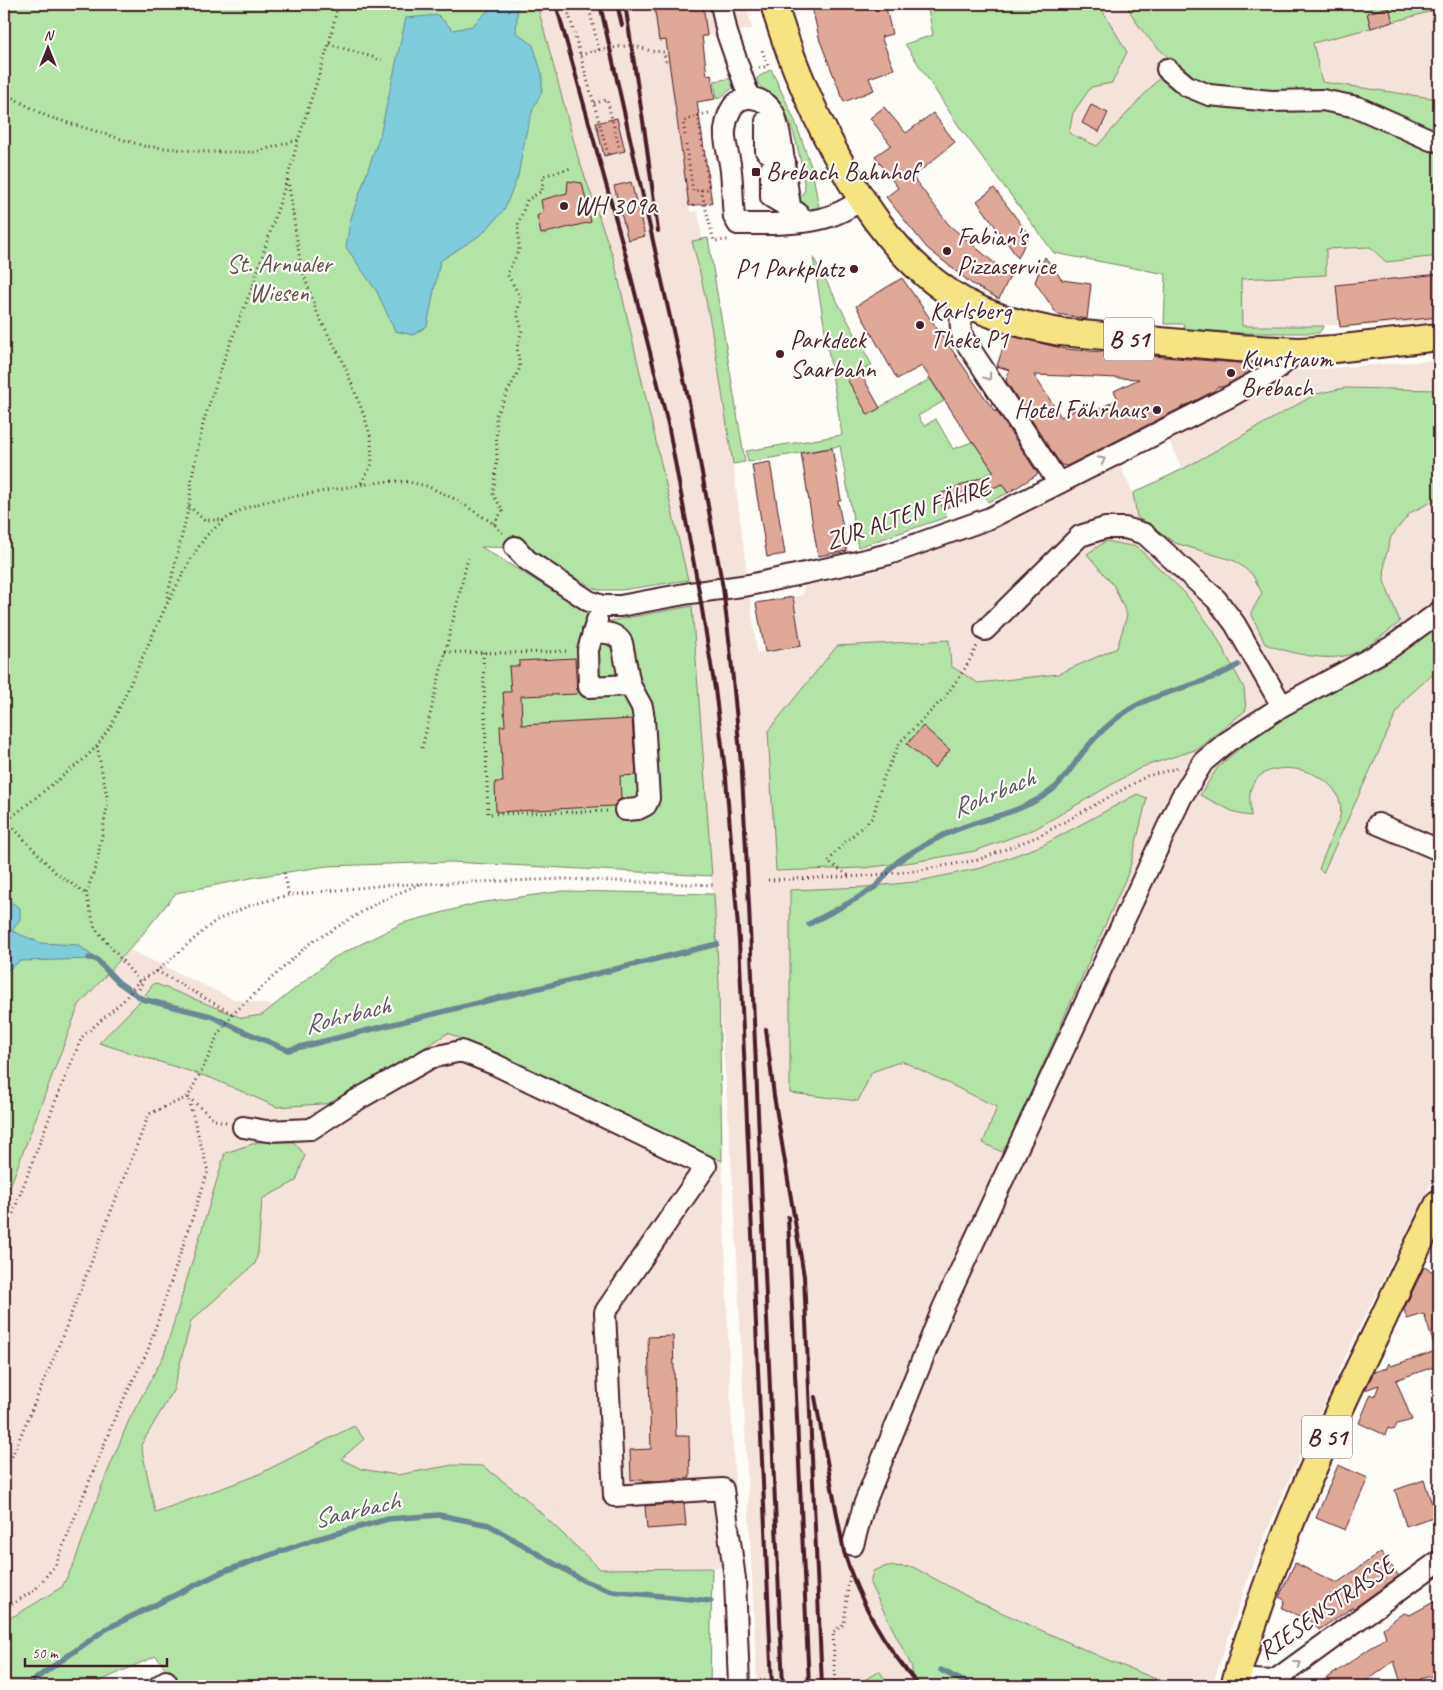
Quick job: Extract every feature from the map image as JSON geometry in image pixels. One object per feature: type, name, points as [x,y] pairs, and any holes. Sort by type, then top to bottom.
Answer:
[{"type":"main road","name":"B 51","points":[[774,4],[798,76],[825,134],[862,200],[882,229],[910,260],[964,302],[1001,317],[1060,332],[1238,348],[1335,349],[1439,338]]},
{"type":"main road","name":"B 51","points":[[1235,1683],[1268,1578],[1294,1511],[1352,1380],[1438,1209]]},
{"type":"street","points":[[721,4],[726,33],[749,98]]},
{"type":"street","points":[[1167,70],[1187,86],[1208,95],[1271,101],[1322,100],[1357,107],[1431,140],[1439,141]]},
{"type":"street","points":[[814,220],[791,210],[771,197],[772,169],[785,162],[774,112],[759,99],[749,98],[739,101],[722,113],[737,129],[737,158],[730,164],[734,218],[738,224],[814,220],[838,213],[862,200]]},
{"type":"street","points":[[964,302],[960,318],[963,338],[1058,482]]},
{"type":"street","name":"ZUR ALTEN FÄHRE","points":[[515,547],[527,560],[589,601],[602,606],[620,606],[690,592],[751,585],[816,572],[889,554],[990,518],[1258,382],[1285,364],[1299,350]]},
{"type":"street","points":[[985,630],[1080,536],[1104,528],[1125,528],[1145,534],[1216,599],[1235,624],[1282,706]]},
{"type":"street","points":[[602,606],[591,641],[589,688],[630,685]]},
{"type":"street","points":[[854,1544],[864,1504],[943,1308],[1181,798],[1203,762],[1228,742],[1282,706],[1391,647],[1439,612]]},
{"type":"street","points":[[591,641],[610,634],[619,637],[622,643],[630,685],[642,707],[648,798],[646,805],[638,809],[625,810]]},
{"type":"street","points":[[1378,824],[1439,850]]},
{"type":"street","points":[[243,1127],[267,1131],[311,1130],[348,1105],[430,1058],[461,1051],[494,1064],[706,1166],[606,1312],[614,1496],[723,1489],[736,1579],[739,1686]]},
{"type":"street","name":"RIESENSTRASSE","points":[[1235,1683],[1271,1681],[1278,1678],[1439,1560]]},
{"type":"path","points":[[165,608],[188,506],[192,476],[204,420],[225,357],[254,285],[329,44],[338,4]]},
{"type":"path","points":[[566,4],[609,158]]},
{"type":"path","points":[[588,4],[599,50]]},
{"type":"path","points":[[329,44],[382,60]]},
{"type":"path","points":[[580,55],[627,45],[664,52],[666,62],[669,62]]},
{"type":"path","points":[[761,47],[767,64]]},
{"type":"path","points":[[4,93],[46,116],[144,146],[206,152],[254,152],[298,140]]},
{"type":"path","points":[[594,102],[607,100],[619,146]]},
{"type":"path","points":[[685,135],[683,122],[698,115],[722,113]]},
{"type":"path","points":[[698,115],[709,189]]},
{"type":"path","points":[[686,145],[694,191],[716,188]]},
{"type":"path","points":[[494,524],[503,510],[493,495],[497,458],[496,415],[520,368],[517,347],[522,330],[517,313],[521,298],[508,274],[519,250],[518,225],[527,200],[542,191],[544,176],[570,168]]},
{"type":"path","points":[[288,177],[301,267],[318,315],[342,362],[364,415],[371,438],[372,464],[360,485]]},
{"type":"path","points":[[701,190],[714,241],[722,241]]},
{"type":"path","points":[[86,894],[55,872],[5,822],[84,759],[97,746],[111,726],[165,608],[192,557],[206,536],[224,520],[243,509],[267,501],[389,481],[408,482],[427,486],[456,500],[494,524],[515,547]]},
{"type":"path","points":[[188,506],[204,520],[224,520]]},
{"type":"path","points":[[422,748],[468,558]]},
{"type":"path","points":[[849,876],[828,862],[840,846],[873,817],[883,779],[900,742],[944,697],[966,667],[985,630]]},
{"type":"path","points":[[446,652],[482,652],[591,641]]},
{"type":"path","points":[[482,652],[488,814],[625,810]]},
{"type":"path","points":[[97,746],[108,802],[97,862],[86,894],[95,928],[139,981]]},
{"type":"path","points":[[768,880],[863,876],[914,871],[978,860],[1039,836],[1147,776],[1203,762]]},
{"type":"path","points":[[284,873],[290,896]]},
{"type":"path","points":[[4,1237],[82,1037],[124,1000],[139,981],[157,971],[215,921],[251,905],[290,896],[386,885],[565,879],[713,885]]},
{"type":"path","points":[[4,1475],[55,1355],[149,1114],[188,1097],[218,1034],[233,1014],[309,944],[380,900],[423,883]]},
{"type":"path","points":[[157,971],[233,1014]]},
{"type":"path","points":[[139,990],[145,978]]},
{"type":"path","points":[[188,1097],[215,1120],[243,1127]]},
{"type":"path","points":[[4,1609],[35,1590],[56,1564],[116,1415],[148,1350],[208,1171],[188,1097]]},
{"type":"path","points":[[835,1686],[833,1632],[844,1624],[854,1544]]},
{"type":"shaded area","points":[[537,4],[746,4],[752,29],[702,36],[707,74],[711,74],[715,99],[674,105],[690,212],[698,211],[702,239],[692,241],[700,270],[711,328],[733,464],[757,653],[801,645],[793,597],[803,595],[804,586],[865,574],[893,566],[993,527],[1118,462],[1133,493],[1182,469],[1168,438],[1295,371],[1439,360],[1439,1168],[1356,1334],[1278,1504],[1250,1572],[1212,1686],[757,1686],[735,1214],[692,606],[688,580],[614,260],[578,157]]},
{"type":"shaded area","points":[[927,4],[1439,4],[1439,322],[1340,327],[1340,325],[1242,326],[1164,324],[1166,274],[1054,253],[958,125],[905,44],[933,35]]},
{"type":"shaded area","points":[[130,950],[233,999],[448,1033],[722,1161],[739,1567],[600,1569],[525,1498],[16,1615],[4,1620],[4,1202],[79,1005]]},
{"type":"green space","name":"St. Arnualer Wiesen","points":[[4,4],[537,4],[578,157],[614,260],[688,580],[622,590],[598,590],[561,570],[530,548],[481,547],[604,622],[692,606],[712,876],[451,862],[327,866],[256,877],[176,893],[137,941],[79,1005],[4,1202]]},
{"type":"green space","points":[[927,4],[1102,4],[1104,13],[1127,52],[1112,83],[1091,87],[1073,113],[1069,133],[1097,146],[1174,62],[1147,36],[1136,22],[1126,4],[1439,4],[1439,9],[1393,22],[1388,7],[1367,13],[1371,28],[1313,43],[1322,82],[1439,99],[1439,256],[1386,262],[1370,247],[1326,249],[1326,275],[1241,279],[1242,326],[1324,326],[1319,333],[1242,333],[1184,329],[1184,324],[1164,324],[1166,274],[1054,253],[958,125],[905,44],[933,35]]},
{"type":"green space","points":[[771,69],[795,121],[812,169],[819,208],[812,210],[806,208],[800,201],[800,197],[805,190],[800,156],[790,123],[780,104],[757,83],[757,78]]},
{"type":"green space","points":[[734,78],[735,86],[717,99],[714,81]]},
{"type":"green space","points":[[708,238],[745,462],[733,464],[711,324],[692,241]]},
{"type":"green space","points":[[813,257],[872,365],[847,379],[868,414],[930,379],[944,401],[918,416],[924,426],[936,419],[953,449],[972,442],[1008,493],[988,502],[978,479],[938,495],[947,517],[858,547],[840,446],[748,462],[746,451],[842,435]]},
{"type":"green space","points":[[1344,388],[1439,390],[1439,498],[1410,513],[1391,537],[1385,559],[1384,581],[1400,622],[1374,642],[1351,654],[1335,657],[1315,657],[1265,644],[1251,613],[1262,593],[1252,574],[1235,561],[1175,543],[1137,517],[1133,493],[1183,469],[1316,394]]},
{"type":"green space","points":[[1106,541],[1137,547],[1184,592],[1213,630],[1244,688],[1246,710],[1198,749],[1142,767],[1035,829],[975,851],[913,862],[863,868],[776,871],[768,731],[837,646],[949,640],[951,666],[978,683],[1058,674],[1117,648],[1127,615],[1114,586],[1087,554]]},
{"type":"green space","points":[[1439,626],[1439,669],[1405,699],[1397,712],[1323,873],[1319,869],[1339,820],[1339,799],[1331,786],[1317,776],[1301,770],[1283,768],[1268,772],[1256,780],[1250,793],[1251,816],[1238,814],[1200,795],[1218,767],[1247,742],[1294,712],[1385,664]]},
{"type":"green space","points":[[1137,794],[1147,798],[1129,871],[1004,1153],[983,1143],[997,1107],[902,1061],[872,1072],[858,1101],[790,1093],[790,890],[865,887],[914,882],[981,868],[1043,845]]},
{"type":"green space","points":[[563,891],[714,894],[719,984],[722,1161],[448,1033],[336,1103],[277,1107],[211,1078],[99,1043],[142,999],[154,983],[242,1018],[262,1015],[333,958],[403,923],[478,903]]},
{"type":"green space","points":[[258,1142],[294,1142],[305,1155],[296,1181],[262,1199],[258,1253],[255,1264],[191,1321],[173,1391],[141,1445],[155,1512],[253,1477],[354,1426],[364,1439],[341,1459],[361,1469],[397,1475],[453,1465],[483,1466],[525,1498],[600,1569],[712,1568],[710,1686],[177,1686],[156,1656],[89,1686],[4,1686],[4,1620],[16,1615],[62,1587],[75,1561],[101,1488],[129,1420],[164,1355],[225,1153]]},
{"type":"green space","points":[[887,1566],[913,1567],[976,1601],[1108,1660],[1174,1686],[909,1686],[911,1685],[912,1667],[870,1584],[873,1571]]},
{"type":"green space","points":[[879,1671],[891,1686],[861,1686],[861,1682]]},
{"type":"water","points":[[495,4],[518,4],[516,32],[533,45],[542,74],[542,91],[533,109],[526,133],[518,176],[504,210],[482,234],[440,261],[427,326],[413,335],[395,331],[377,292],[346,247],[350,221],[380,135],[406,18],[438,15],[453,30],[472,26]]},
{"type":"water","points":[[4,898],[20,908],[20,919],[12,931],[41,943],[79,945],[96,959],[20,961],[4,973]]},
{"type":"building","points":[[654,4],[703,4],[707,36],[702,36],[707,75],[711,74],[715,99],[697,102],[712,203],[689,206],[666,40],[659,41]]},
{"type":"building","points":[[811,4],[885,4],[892,34],[881,37],[894,69],[869,78],[874,90],[844,102],[820,41]]},
{"type":"building","points":[[1389,7],[1393,22],[1371,28],[1367,13]]},
{"type":"building","points":[[1091,105],[1108,113],[1099,132],[1082,123]]},
{"type":"building","points":[[884,107],[906,133],[933,113],[955,142],[913,177],[949,225],[1010,276],[999,299],[972,284],[927,248],[886,197],[898,188],[875,156],[891,145],[870,118]]},
{"type":"building","points":[[617,118],[625,151],[604,156],[596,123]]},
{"type":"building","name":"WH 309a","points":[[568,181],[582,183],[591,222],[541,234],[537,216],[543,212],[541,200],[567,193]]},
{"type":"building","points":[[631,182],[645,236],[628,240],[614,186]]},
{"type":"building","points":[[994,188],[1029,235],[1018,258],[977,201]]},
{"type":"building","points":[[1045,257],[1062,280],[1091,284],[1087,319],[1057,314],[1035,282]]},
{"type":"building","points":[[1439,274],[1439,317],[1340,327],[1336,285]]},
{"type":"building","points":[[902,278],[995,412],[996,410],[1038,474],[1008,493],[1002,484],[943,509],[938,495],[994,472],[922,366],[897,379],[856,306]]},
{"type":"building","points":[[1007,335],[1065,349],[1251,364],[1251,371],[1067,466],[1061,465],[1006,381],[1009,370],[997,366]],"holes":[[[1034,375],[1139,379],[1114,391],[1118,399],[1090,414],[1085,405],[1061,417]]]},
{"type":"building","points":[[860,372],[880,408],[868,415],[847,379]]},
{"type":"building","points":[[832,448],[841,500],[838,501],[847,551],[818,556],[801,453]]},
{"type":"building","points":[[770,462],[785,554],[767,557],[752,465]]},
{"type":"building","points":[[793,597],[801,646],[765,652],[756,603]]},
{"type":"building","points":[[575,658],[577,694],[521,696],[522,725],[632,719],[636,775],[620,776],[621,799],[614,806],[496,812],[495,782],[503,782],[500,726],[505,726],[503,692],[511,692],[509,666],[519,666],[519,661]]},
{"type":"building","points":[[923,726],[950,750],[934,768],[907,744]]},
{"type":"building","points":[[1424,1267],[1439,1275],[1439,1365],[1396,1380],[1412,1420],[1397,1424],[1394,1430],[1388,1428],[1385,1435],[1359,1423],[1371,1394],[1375,1396],[1379,1385],[1365,1390],[1374,1372],[1387,1368],[1389,1363],[1391,1366],[1436,1351],[1424,1314],[1407,1319],[1404,1309]]},
{"type":"building","points":[[673,1336],[676,1436],[689,1436],[690,1478],[644,1482],[643,1479],[631,1480],[630,1450],[651,1449],[648,1337]]},
{"type":"building","points":[[1338,1465],[1368,1478],[1345,1530],[1316,1518]]},
{"type":"building","points":[[1424,1480],[1436,1516],[1406,1526],[1395,1490]]},
{"type":"building","points":[[684,1503],[686,1526],[647,1529],[645,1506]]},
{"type":"building","points":[[1381,1552],[1399,1576],[1319,1630],[1314,1623],[1282,1608],[1285,1600],[1279,1597],[1295,1563],[1337,1583]]},
{"type":"building","points":[[1439,1599],[1439,1674],[1420,1679],[1422,1686],[1402,1686],[1394,1661],[1360,1686],[1316,1686],[1386,1637],[1383,1628],[1403,1613],[1410,1615]]},
{"type":"waterway","name":"Rohrbach","points":[[809,924],[875,887],[895,864],[923,846],[968,825],[1026,806],[1039,799],[1061,782],[1098,735],[1127,711],[1154,698],[1211,678],[1238,665]]},
{"type":"waterway","name":"Rohrbach","points":[[89,958],[96,959],[118,982],[142,999],[211,1016],[288,1050],[717,944]]},
{"type":"waterway","name":"Saarbach","points":[[29,1686],[38,1677],[106,1629],[222,1572],[313,1540],[388,1519],[439,1515],[489,1525],[584,1581],[612,1591],[711,1601]]},
{"type":"waterway","name":"Saarbach","points":[[941,1670],[972,1686]]},
{"type":"railway","points":[[556,4],[624,249],[668,424],[715,689],[726,778],[739,940],[772,1686]]},
{"type":"railway","points":[[600,4],[689,402],[723,588],[730,648],[742,774],[749,906],[783,1686]]},
{"type":"railway","points":[[617,4],[622,25]]},
{"type":"railway","points":[[625,4],[658,231]]},
{"type":"railway","points":[[766,1029],[774,1096],[804,1276],[822,1686]]},
{"type":"railway","points":[[788,1217],[809,1686]]},
{"type":"railway","points":[[815,1397],[844,1552],[850,1570],[874,1623],[895,1655],[919,1686]]},
{"type":"place","name":"Brebach Bahnhof","points":[[756,172]]},
{"type":"place","name":"WH 309a","points":[[564,206]]},
{"type":"place","name":"Fabian's Pizzaservice","points":[[947,251]]},
{"type":"place","name":"P1 Parkplatz","points":[[854,269]]},
{"type":"place","name":"Karlsberg Theke P1","points":[[920,325]]},
{"type":"place","name":"Parkdeck Saarbahn","points":[[780,354]]},
{"type":"place","name":"Kunstraum Brebach","points":[[1231,373]]},
{"type":"place","name":"Hotel Fährhaus","points":[[1157,410]]}]
